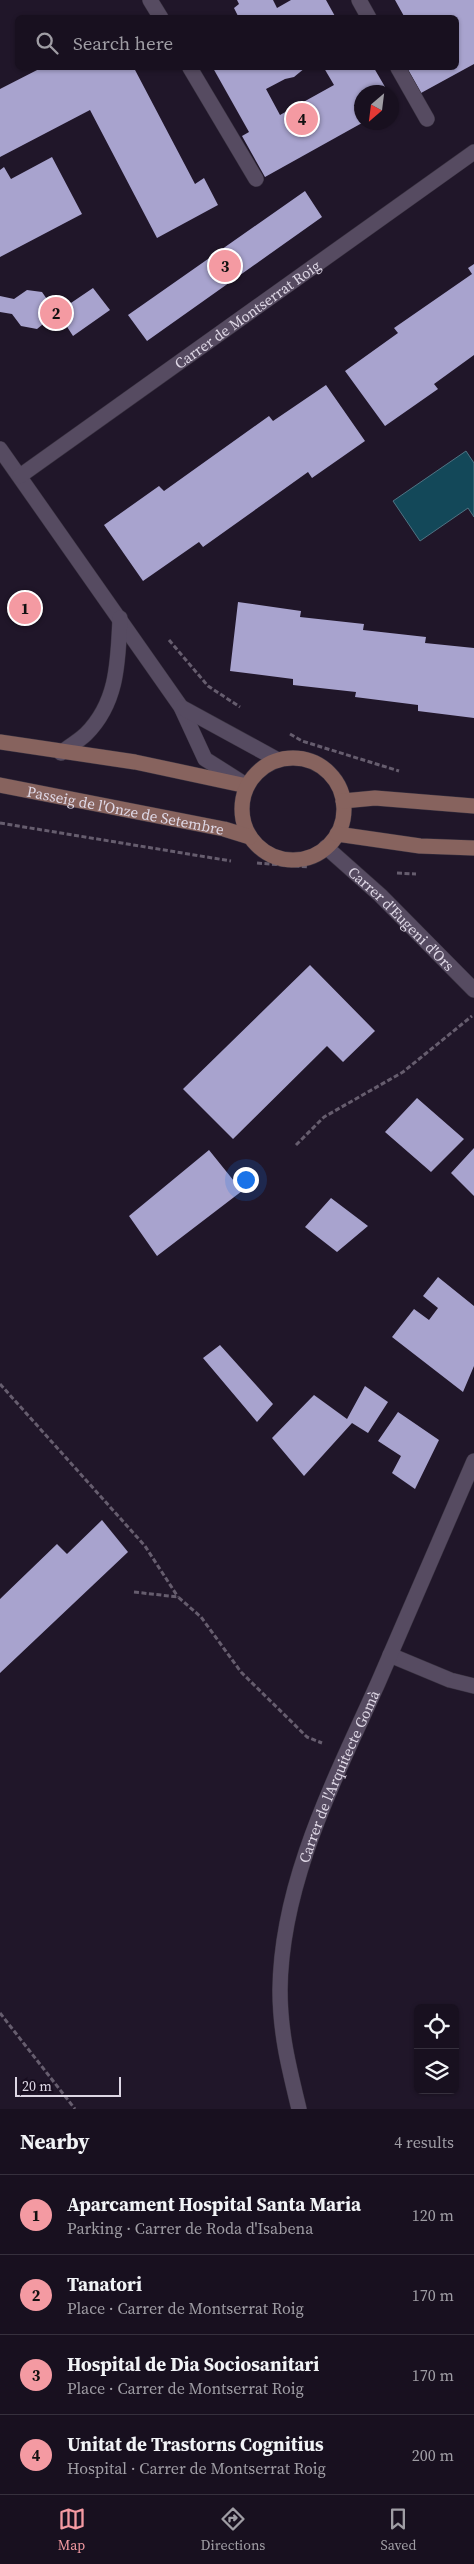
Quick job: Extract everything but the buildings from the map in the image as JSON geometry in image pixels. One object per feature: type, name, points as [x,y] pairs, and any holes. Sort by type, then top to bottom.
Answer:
[{"type":"street","points":[[150,0],[159,15]]},
{"type":"street","points":[[359,0],[367,15]]},
{"type":"street","points":[[191,70],[256,179]]},
{"type":"street","points":[[399,70],[427,119]]},
{"type":"street","name":"Carrer de Montserrat Roig","points":[[20,476],[474,152]]},
{"type":"street","points":[[0,448],[181,707],[205,759],[247,786]]},
{"type":"street","points":[[61,752],[85,735],[100,718],[113,693],[120,618]]},
{"type":"street","points":[[181,707],[278,760]]},
{"type":"street","points":[[0,742],[136,762],[247,786]]},
{"type":"street","points":[[295,758],[312,762],[327,771],[338,785],[343,801],[343,818],[337,834],[326,847],[312,857],[295,860],[278,858],[262,850],[250,837],[244,825],[241,812],[247,786],[266,766],[278,760],[295,758]]},
{"type":"street","name":"Passeig de l'Onze de Setembre","points":[[0,785],[224,829],[250,837]]},
{"type":"street","points":[[343,801],[375,798],[474,806]]},
{"type":"street","points":[[337,834],[420,846],[474,848]]},
{"type":"street","name":"Carrer d'Eugeni d'Ors","points":[[326,847],[380,895],[474,990]]},
{"type":"street","name":"Carrer de l'Arquitecte Gomà","points":[[299,2109],[282,2038],[280,1989],[284,1946],[312,1832],[474,1461]]},
{"type":"street","points":[[390,1655],[450,1680],[474,1686]]},
{"type":"path","points":[[166,636],[208,686],[245,710]]},
{"type":"path","points":[[286,732],[302,740],[405,772]]},
{"type":"path","points":[[296,1144],[324,1117],[403,1072],[474,1014]]},
{"type":"path","points":[[0,1384],[145,1546],[178,1597],[201,1617],[241,1672],[308,1737],[346,1754]]},
{"type":"path","points":[[134,1592],[178,1597]]},
{"type":"path","points":[[0,2013],[75,2109]]},
{"type":"water","points":[[466,451],[474,463],[474,517],[468,508],[420,541],[393,501]]},
{"type":"place","name":"Unitat de Trastorns Cognitius","points":[[302,119]]},
{"type":"place","name":"Hospital de Dia Sociosanitari","points":[[225,266]]},
{"type":"place","name":"Tanatori","points":[[56,313]]},
{"type":"place","name":"Aparcament Hospital Santa Maria","points":[[25,608]]}]
